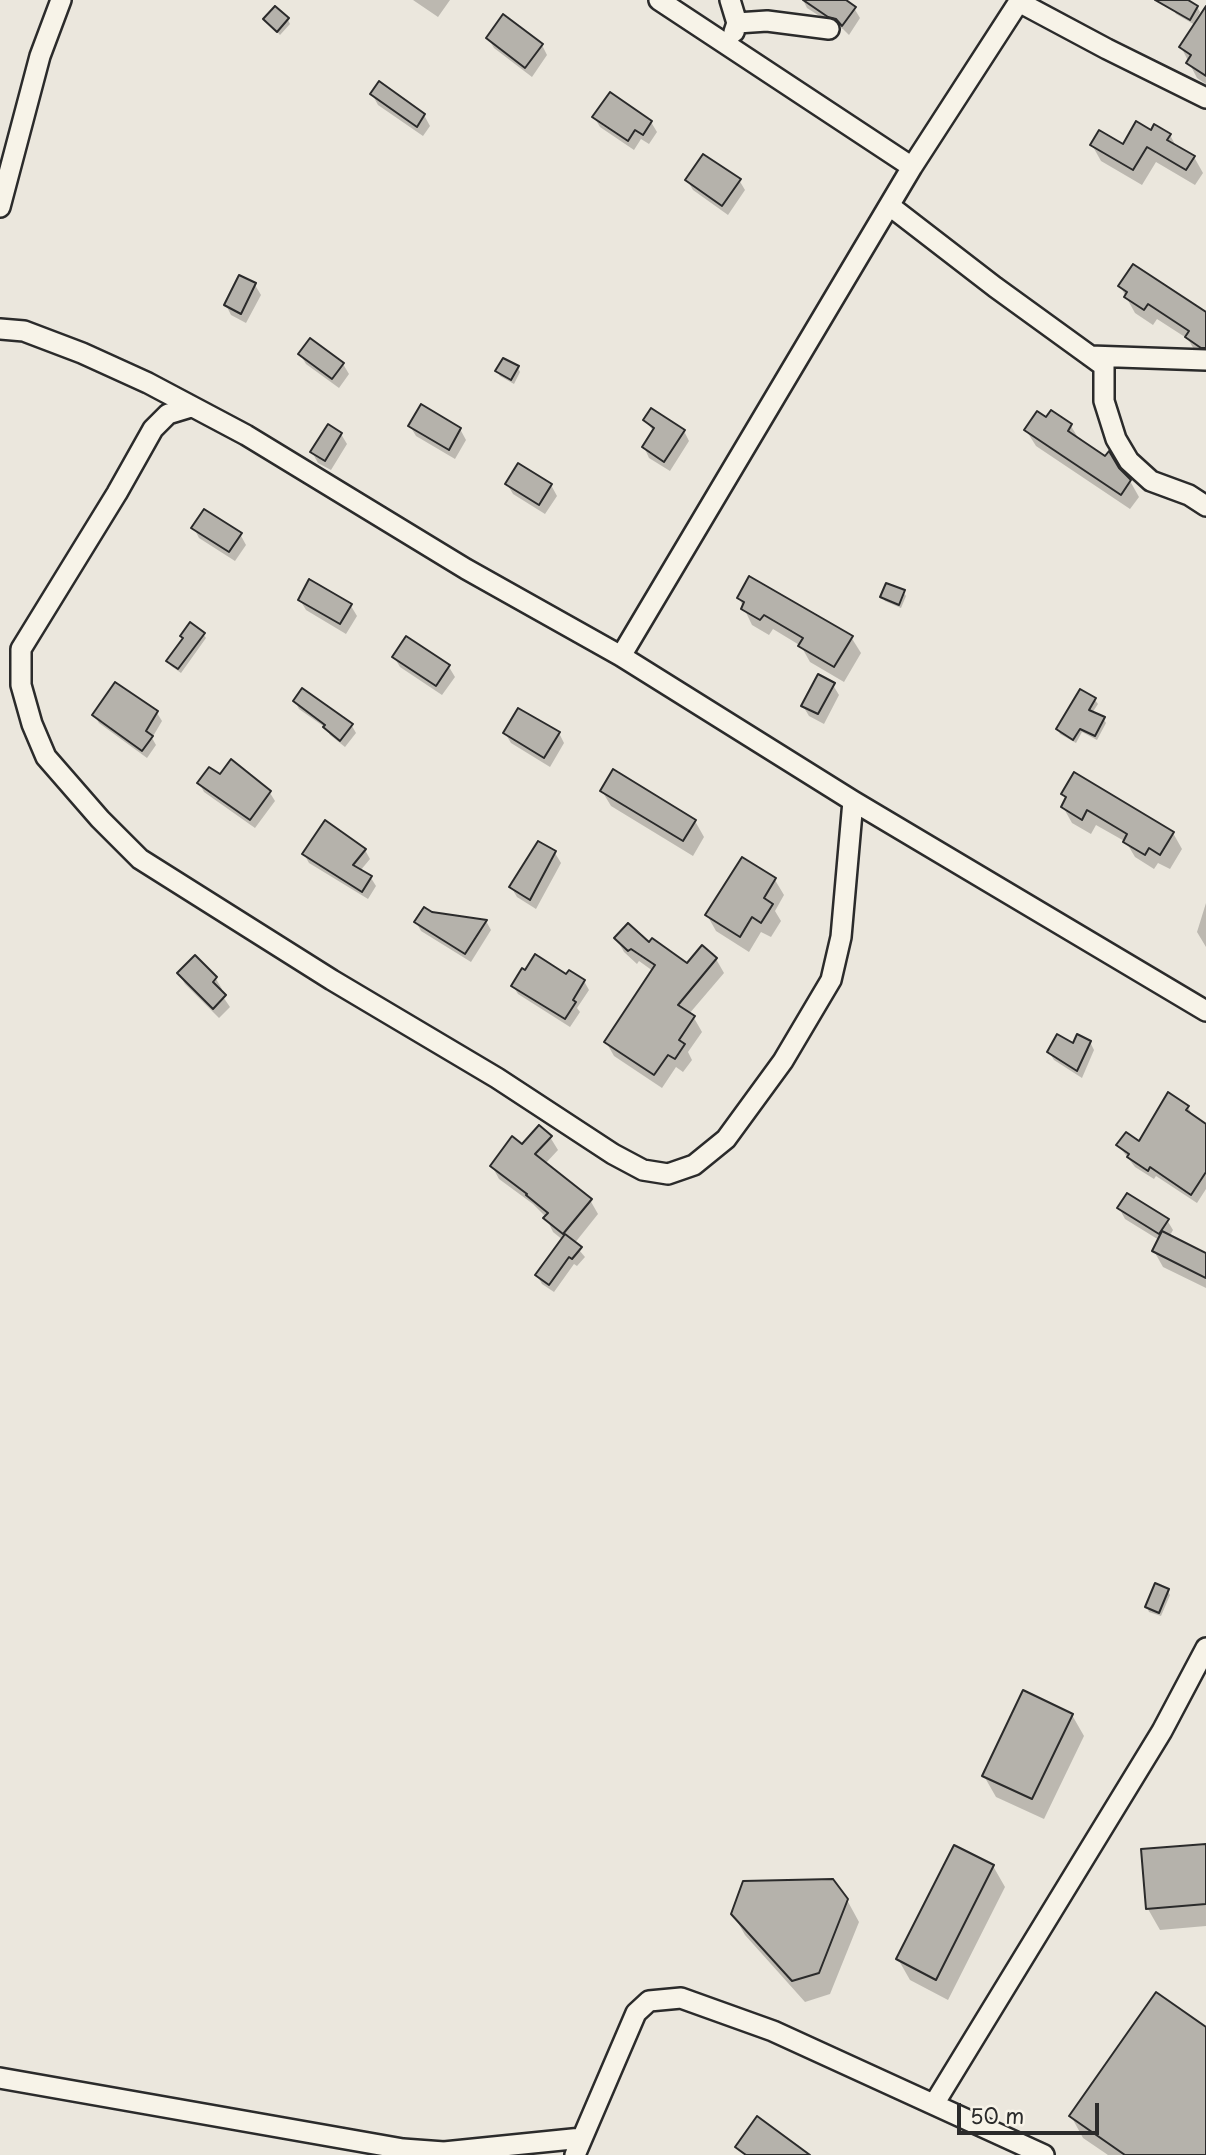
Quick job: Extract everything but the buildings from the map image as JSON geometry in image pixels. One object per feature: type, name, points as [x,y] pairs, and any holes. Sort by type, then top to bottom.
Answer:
[{"type":"street","points":[[0,207],[40,56],[61,0]]},
{"type":"street","points":[[659,0],[912,167]]},
{"type":"street","points":[[729,47],[737,23],[730,0]]},
{"type":"street","points":[[621,656],[912,167],[1019,1],[1206,98]]},
{"type":"street","points":[[737,23],[767,21],[829,29]]},
{"type":"street","points":[[890,206],[1104,366],[1104,401],[1116,439],[1129,461],[1151,481],[1189,495],[1206,506]]},
{"type":"street","points":[[0,330],[24,331],[82,353],[246,435],[466,569],[621,656],[853,801],[1206,1011]]},
{"type":"street","points":[[1090,356],[1206,360]]},
{"type":"street","points":[[191,407],[168,414],[153,429],[22,649],[22,685],[32,724],[46,757],[100,819],[140,859],[332,980],[497,1078],[613,1154],[643,1170],[668,1174],[694,1165],[726,1139],[783,1061],[831,980],[841,937],[853,801]]},
{"type":"street","points":[[934,2104],[1162,1731],[1206,1648]]},
{"type":"street","points":[[0,2078],[403,2149],[444,2152],[578,2147],[636,2013],[649,2001],[681,1998],[773,2031],[1044,2155]]}]
